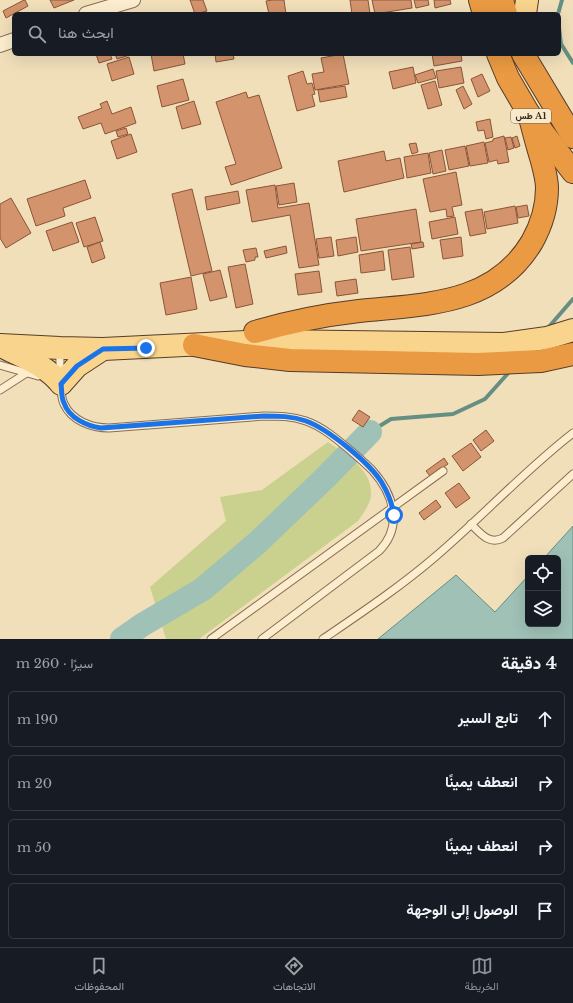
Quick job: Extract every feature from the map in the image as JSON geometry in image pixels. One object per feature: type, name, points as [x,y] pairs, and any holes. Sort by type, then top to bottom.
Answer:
[{"type":"highway","points":[[480,0],[483,12]]},
{"type":"highway","points":[[502,0],[505,12]]},
{"type":"highway","name":"طس A1","points":[[499,56],[508,78],[529,114],[573,172]]},
{"type":"highway","name":"طس A1","points":[[524,56],[573,137]]},
{"type":"highway","points":[[255,332],[291,322],[358,311],[420,306],[456,298],[484,288],[508,272],[527,250],[534,238],[544,213],[548,186],[529,114]]},
{"type":"highway","points":[[194,345],[245,355],[290,360],[478,364],[541,361],[573,354]]},
{"type":"main road","points":[[525,12],[527,0]]},
{"type":"main road","points":[[0,345],[103,349],[267,341],[454,338],[525,332],[573,320]]},
{"type":"main road","points":[[0,335],[119,336],[255,332],[454,338],[504,344],[547,338],[573,330]]},
{"type":"main road","points":[[0,345],[45,369],[57,378],[61,384],[77,366],[103,349]]},
{"type":"street","points":[[93,12],[133,0]]},
{"type":"street","points":[[0,45],[12,41]]},
{"type":"lane","points":[[60,348],[61,384],[64,404],[77,419],[86,424],[97,428],[109,428],[264,416],[288,416],[306,421],[323,429],[371,469],[382,482],[392,508],[393,525],[386,544],[262,639]]},
{"type":"lane","points":[[0,365],[28,372],[61,384]]},
{"type":"lane","points":[[0,390],[28,372]]},
{"type":"lane","points":[[323,639],[416,573],[537,463],[573,434]]},
{"type":"lane","points":[[211,639],[443,471]]},
{"type":"lane","points":[[471,524],[489,540],[494,541],[503,538],[573,474]]},
{"type":"lane","points":[[334,639],[335,630]]},
{"type":"green space","points":[[328,442],[357,464],[368,478],[371,496],[366,509],[358,521],[199,639],[166,639],[150,587],[226,521],[220,497],[262,490]]},
{"type":"water","points":[[573,526],[573,639],[378,639],[456,575],[495,612],[525,579],[525,627],[561,627],[561,555],[547,555]]},
{"type":"building","points":[[24,0],[28,6],[17,12],[12,12],[12,15],[6,18],[3,11]]},
{"type":"building","points":[[50,0],[74,0],[54,8]]},
{"type":"building","points":[[190,0],[203,0],[207,11],[194,12]]},
{"type":"building","points":[[284,0],[286,12],[269,12],[266,1]]},
{"type":"building","points":[[350,0],[368,0],[370,12],[352,12]]},
{"type":"building","points":[[372,0],[411,0],[412,8],[387,12],[375,12]]},
{"type":"building","points":[[414,0],[428,0],[429,5],[416,8]]},
{"type":"building","points":[[434,0],[450,0],[451,4],[435,8]]},
{"type":"building","points":[[97,56],[111,56],[112,59],[99,63]]},
{"type":"building","points":[[116,56],[127,56],[117,59]]},
{"type":"building","points":[[151,56],[183,56],[185,64],[154,71]]},
{"type":"building","points":[[215,56],[233,56],[234,59],[216,62]]},
{"type":"building","points":[[343,56],[349,84],[315,90],[312,74],[324,72],[321,58]]},
{"type":"building","points":[[432,56],[461,56],[462,61],[434,66]]},
{"type":"building","points":[[129,57],[134,74],[112,81],[107,64]]},
{"type":"building","points":[[413,67],[416,83],[393,89],[389,72]]},
{"type":"building","points":[[461,67],[464,83],[439,88],[436,71]]},
{"type":"building","points":[[433,69],[436,78],[418,83],[415,75]]},
{"type":"building","points":[[303,71],[307,84],[312,83],[315,94],[312,95],[315,106],[297,111],[288,76]]},
{"type":"building","points":[[482,74],[490,91],[478,97],[471,79]]},
{"type":"building","points":[[183,79],[189,100],[162,107],[157,86]]},
{"type":"building","points":[[435,81],[442,105],[428,109],[421,85]]},
{"type":"building","points":[[345,86],[347,97],[320,102],[318,90]]},
{"type":"building","points":[[463,86],[472,104],[464,109],[456,90]]},
{"type":"building","points":[[246,92],[248,98],[259,95],[282,168],[231,185],[225,167],[236,164],[216,102]]},
{"type":"building","points":[[107,101],[112,114],[131,107],[136,123],[105,134],[101,123],[83,129],[78,117],[102,108],[100,104]]},
{"type":"building","points":[[194,101],[201,124],[182,129],[176,107]]},
{"type":"building","points":[[490,119],[493,137],[486,139],[484,130],[478,131],[476,122]]},
{"type":"building","points":[[126,128],[128,134],[118,137],[116,131]]},
{"type":"building","points":[[131,134],[137,152],[117,159],[111,141]]},
{"type":"building","points":[[504,136],[509,162],[498,164],[497,160],[489,162],[485,143]]},
{"type":"building","points":[[517,136],[520,146],[515,148],[512,138]]},
{"type":"building","points":[[511,137],[514,148],[508,150],[505,138]]},
{"type":"building","points":[[484,142],[488,163],[470,166],[466,146]]},
{"type":"building","points":[[416,143],[418,152],[412,154],[409,144]]},
{"type":"building","points":[[465,146],[469,166],[449,170],[445,150]]},
{"type":"building","points":[[442,150],[446,171],[433,174],[429,153]]},
{"type":"building","points":[[384,151],[386,161],[400,158],[404,178],[344,192],[338,161]]},
{"type":"building","points":[[428,153],[431,173],[407,178],[404,157]]},
{"type":"building","points":[[456,172],[462,205],[452,207],[454,216],[447,217],[446,209],[430,212],[423,179]]},
{"type":"building","points":[[85,180],[91,198],[63,208],[65,216],[36,226],[27,199]]},
{"type":"building","points":[[294,183],[297,202],[279,205],[276,186]]},
{"type":"building","points":[[275,185],[278,208],[309,203],[319,265],[299,268],[290,215],[252,222],[246,190]]},
{"type":"building","points":[[192,189],[212,271],[191,276],[172,194]]},
{"type":"building","points":[[238,191],[240,203],[207,210],[205,197]]},
{"type":"building","points":[[11,198],[31,233],[6,248],[0,238],[0,204]]},
{"type":"building","points":[[527,205],[529,216],[518,218],[516,207]]},
{"type":"building","points":[[515,206],[518,223],[487,229],[484,212]]},
{"type":"building","points":[[416,209],[421,242],[361,251],[356,219]]},
{"type":"building","points":[[482,209],[486,233],[470,236],[465,212]]},
{"type":"building","points":[[95,217],[103,241],[84,247],[76,223]]},
{"type":"building","points":[[455,217],[458,234],[432,239],[429,222]]},
{"type":"building","points":[[72,222],[79,242],[53,251],[46,231]]},
{"type":"building","points":[[331,237],[334,256],[319,258],[316,239]]},
{"type":"building","points":[[356,237],[358,252],[338,256],[336,240]]},
{"type":"building","points":[[461,237],[463,256],[443,259],[440,240]]},
{"type":"building","points":[[100,242],[105,258],[92,263],[87,247]]},
{"type":"building","points":[[423,242],[424,247],[412,249],[411,244]]},
{"type":"building","points":[[286,246],[287,253],[266,258],[264,251]]},
{"type":"building","points":[[410,247],[414,277],[392,280],[388,250]]},
{"type":"building","points":[[256,248],[258,257],[255,257],[255,260],[246,262],[243,250]]},
{"type":"building","points":[[383,251],[385,270],[361,273],[359,255]]},
{"type":"building","points":[[245,264],[253,304],[236,308],[228,267]]},
{"type":"building","points":[[220,270],[227,297],[210,301],[203,274]]},
{"type":"building","points":[[319,271],[322,292],[298,295],[295,274]]},
{"type":"building","points":[[191,277],[197,309],[166,315],[160,283]]},
{"type":"building","points":[[356,279],[358,293],[337,296],[335,282]]},
{"type":"building","points":[[359,410],[370,417],[363,427],[352,420]]},
{"type":"building","points":[[486,430],[494,441],[481,451],[473,440]]},
{"type":"building","points":[[471,443],[481,457],[463,471],[452,456]]},
{"type":"building","points":[[444,458],[448,464],[430,476],[426,471]]},
{"type":"building","points":[[459,483],[470,498],[456,508],[445,493]]},
{"type":"building","points":[[436,500],[441,507],[424,520],[419,513]]},
{"type":"waterway","points":[[559,12],[562,0]]},
{"type":"waterway","points":[[561,44],[573,63]]},
{"type":"waterway","points":[[547,329],[573,299]]},
{"type":"waterway","points":[[370,432],[391,419],[453,414],[485,399],[511,370]]},
{"type":"waterway","points":[[122,639],[142,625],[203,589],[257,543],[325,478],[370,432]]},
{"type":"route","points":[[146,348],[103,349],[77,366],[61,384],[64,404],[70,412],[77,419],[86,424],[101,428],[264,416],[288,416],[306,421],[323,429],[338,440],[371,469],[382,482],[394,515]]}]
